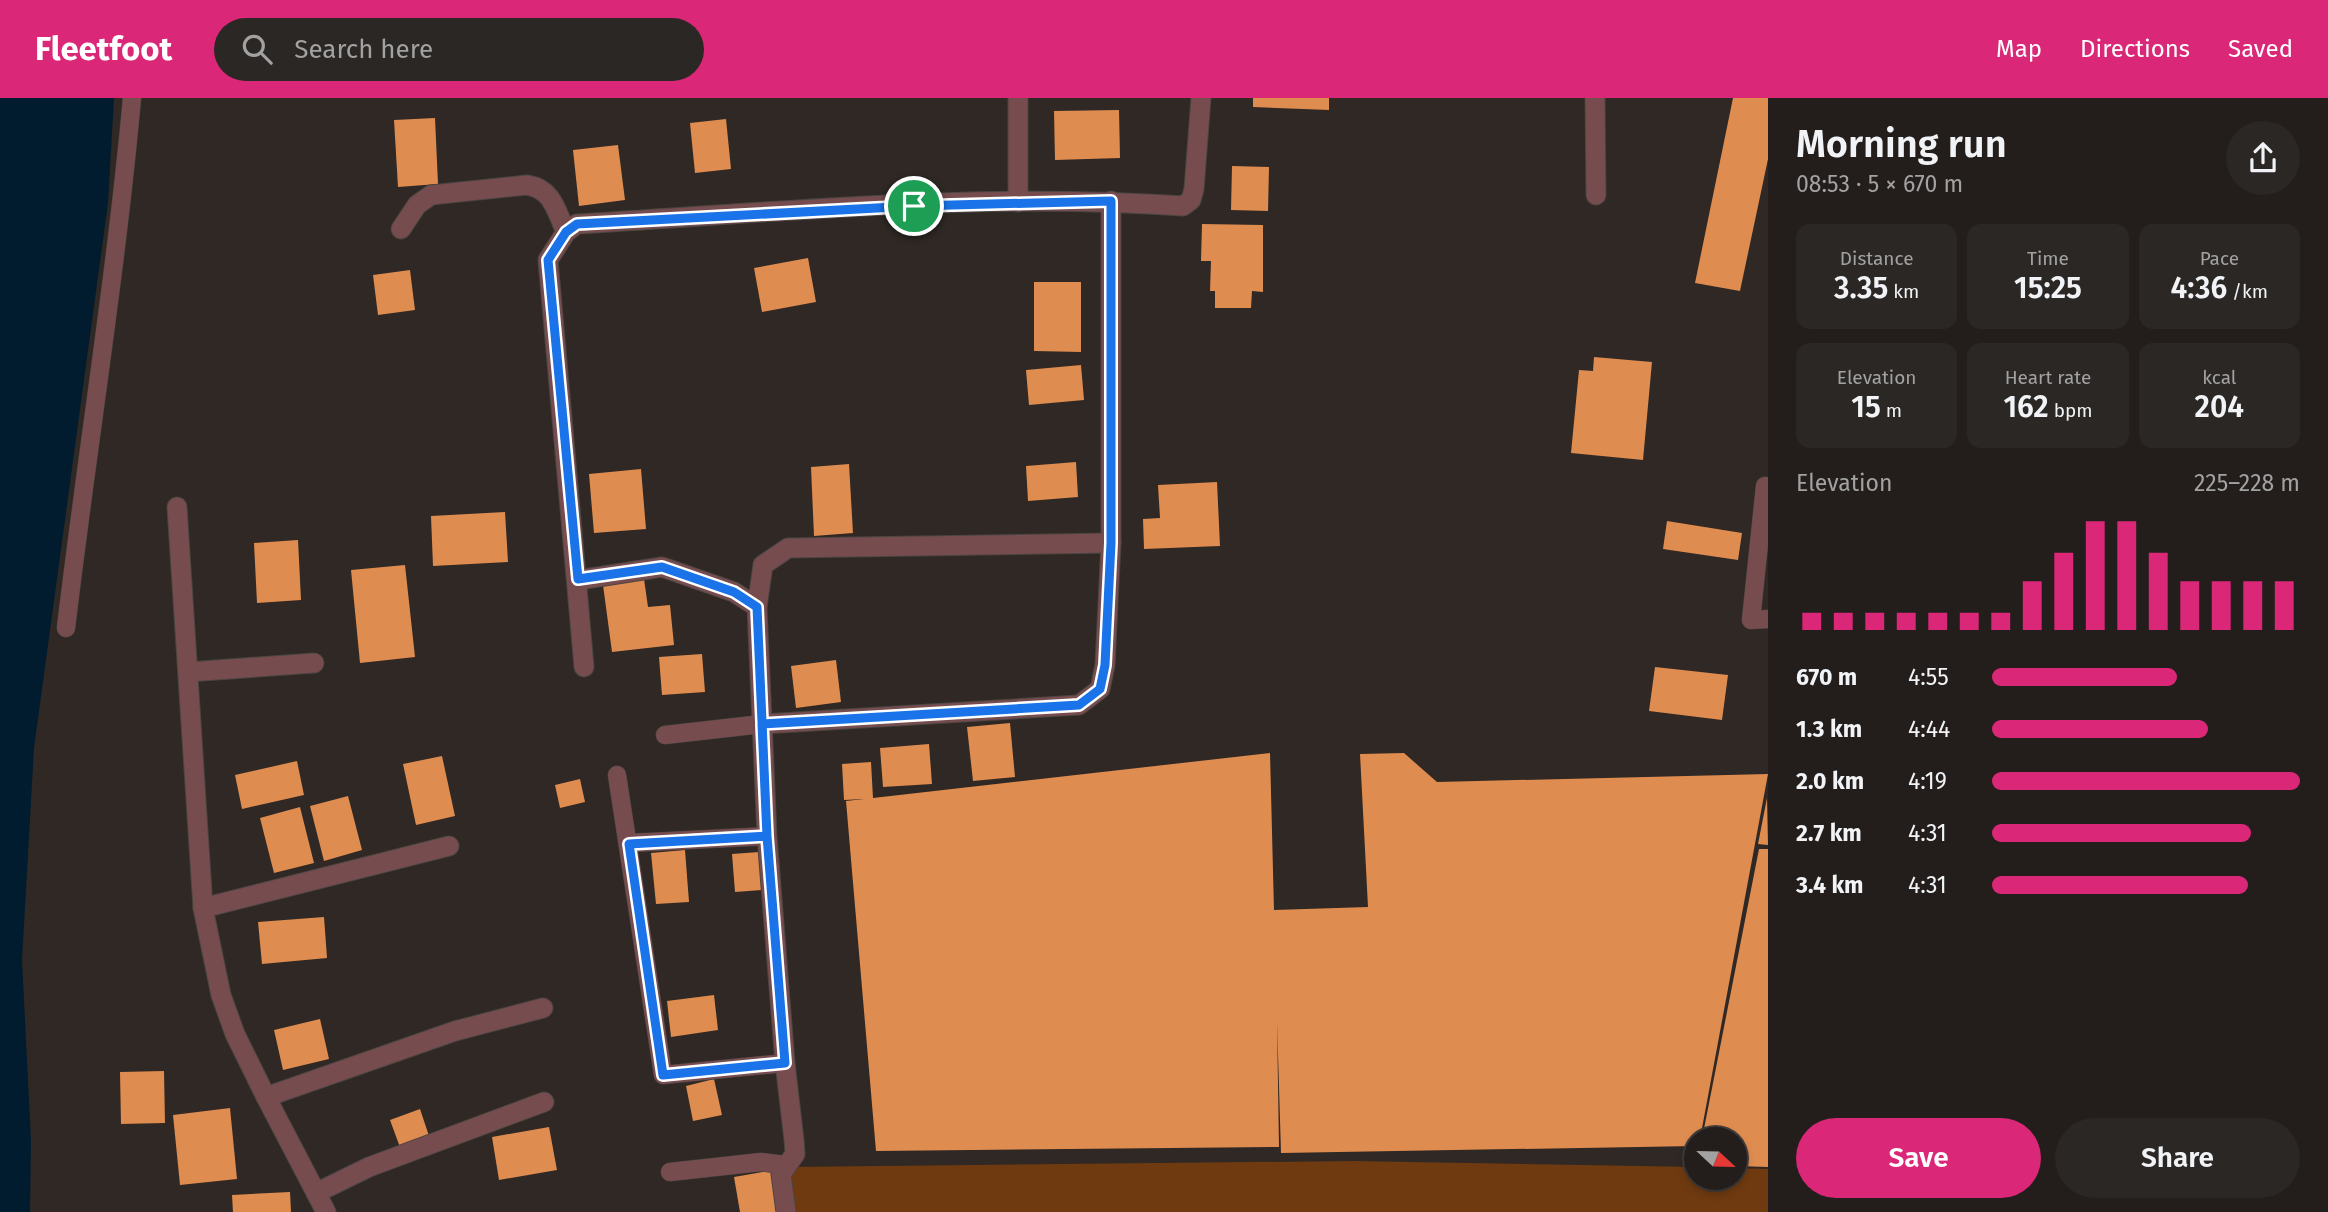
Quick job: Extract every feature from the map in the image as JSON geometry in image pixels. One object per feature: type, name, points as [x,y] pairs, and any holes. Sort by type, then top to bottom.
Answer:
[{"type":"street","points":[[1018,98],[1018,202]]},
{"type":"street","points":[[584,667],[548,260],[566,232],[577,224],[811,210],[1018,202],[1111,201],[1182,206],[1191,200],[1200,98]]},
{"type":"street","points":[[1595,98],[1596,195]]},
{"type":"street","points":[[401,229],[417,205],[431,195],[527,185],[540,187],[549,194],[566,232]]},
{"type":"street","points":[[762,724],[1079,705],[1100,689],[1105,665],[1111,543],[1111,201]]},
{"type":"street","points":[[177,507],[203,908],[221,995],[235,1034],[326,1212]]},
{"type":"street","points":[[786,1212],[781,1174],[794,1154],[794,1140],[785,1063],[767,836],[757,607],[763,565],[788,548],[1111,543]]},
{"type":"street","points":[[578,579],[662,567],[734,592],[757,607]]},
{"type":"street","points":[[188,672],[314,663]]},
{"type":"street","points":[[203,908],[449,846]]},
{"type":"street","points":[[266,1097],[455,1031],[544,1008]]},
{"type":"street","points":[[316,1193],[369,1167],[544,1102]]},
{"type":"lane","points":[[66,628],[88,442],[123,197],[132,98]]},
{"type":"lane","points":[[1765,486],[1751,620],[1768,619]]},
{"type":"lane","points":[[665,735],[762,724]]},
{"type":"lane","points":[[617,775],[663,1075],[785,1063]]},
{"type":"lane","points":[[629,844],[767,836]]},
{"type":"lane","points":[[670,1172],[761,1162],[786,1165]]},
{"type":"shaded area","points":[[1354,1161],[1684,1167],[1684,1190],[1747,1190],[1747,1168],[1768,1169],[1768,1212],[794,1212],[789,1167]]},
{"type":"water","points":[[0,98],[114,98],[108,203],[34,748],[22,960],[31,1141],[30,1212],[0,1212]]},
{"type":"building","points":[[1253,98],[1329,98],[1329,110],[1253,107]]},
{"type":"building","points":[[1733,98],[1768,98],[1768,159],[1740,291],[1695,283]]},
{"type":"building","points":[[1119,110],[1120,158],[1055,160],[1054,111]]},
{"type":"building","points":[[435,118],[438,184],[398,187],[394,120]]},
{"type":"building","points":[[726,119],[731,169],[695,173],[690,123]]},
{"type":"building","points":[[618,145],[625,200],[579,206],[573,150]]},
{"type":"building","points":[[1232,166],[1269,167],[1268,211],[1231,210]]},
{"type":"building","points":[[1202,224],[1263,225],[1263,292],[1252,291],[1251,308],[1215,308],[1215,291],[1210,291],[1211,261],[1201,261]]},
{"type":"building","points":[[808,258],[816,302],[762,312],[754,268]]},
{"type":"building","points":[[410,270],[415,310],[378,315],[373,275]]},
{"type":"building","points":[[1034,282],[1081,282],[1081,352],[1034,351]]},
{"type":"building","points":[[1594,357],[1652,362],[1643,460],[1571,453],[1579,370],[1593,371]]},
{"type":"building","points":[[1081,365],[1084,400],[1029,405],[1026,370]]},
{"type":"building","points":[[1076,462],[1078,497],[1028,501],[1026,466]]},
{"type":"building","points":[[849,464],[853,533],[814,536],[811,467]]},
{"type":"building","points":[[641,469],[646,529],[594,533],[589,474]]},
{"type":"building","points":[[1217,482],[1220,546],[1144,549],[1143,519],[1160,518],[1158,485]]},
{"type":"building","points":[[505,512],[508,562],[433,566],[431,516]]},
{"type":"building","points":[[1667,521],[1742,533],[1738,560],[1663,549]]},
{"type":"building","points":[[298,540],[301,600],[257,603],[254,543]]},
{"type":"building","points":[[405,565],[415,657],[360,663],[351,570]]},
{"type":"building","points":[[644,579],[648,607],[670,605],[674,645],[612,652],[603,585]]},
{"type":"building","points":[[702,654],[705,692],[662,695],[659,657]]},
{"type":"building","points":[[836,660],[841,702],[796,708],[791,666]]},
{"type":"building","points":[[1655,667],[1728,675],[1722,720],[1649,711]]},
{"type":"building","points":[[1010,723],[1015,777],[973,781],[967,727]]},
{"type":"building","points":[[929,744],[932,784],[883,787],[880,748]]},
{"type":"building","points":[[1270,753],[1274,910],[1368,907],[1360,754],[1404,753],[1437,782],[1768,774],[1702,1127],[1684,1127],[1684,1146],[1281,1153],[1277,1021],[1279,1147],[876,1151],[846,801],[864,799],[844,800],[842,764],[871,762],[873,798]]},
{"type":"building","points":[[442,756],[455,816],[416,825],[403,764]]},
{"type":"building","points":[[297,761],[304,795],[242,809],[235,775]]},
{"type":"building","points":[[580,779],[585,802],[560,808],[555,785]]},
{"type":"building","points":[[348,796],[362,850],[324,861],[310,806]]},
{"type":"building","points":[[1767,798],[1768,845],[1758,844]]},
{"type":"building","points":[[300,807],[314,863],[274,873],[260,818]]},
{"type":"building","points":[[1759,849],[1768,849],[1768,1167],[1747,1166],[1747,1127],[1704,1127]]},
{"type":"building","points":[[685,850],[689,902],[656,904],[651,853]]},
{"type":"building","points":[[759,852],[762,890],[735,892],[732,854]]},
{"type":"building","points":[[324,917],[327,958],[262,964],[258,922]]},
{"type":"building","points":[[714,995],[718,1030],[671,1037],[667,1001]]},
{"type":"building","points":[[320,1019],[329,1059],[283,1070],[274,1030]]},
{"type":"building","points":[[164,1071],[165,1123],[121,1124],[120,1072]]},
{"type":"building","points":[[714,1079],[722,1115],[693,1121],[686,1086]]},
{"type":"building","points":[[230,1108],[237,1179],[180,1185],[173,1115]]},
{"type":"building","points":[[420,1109],[430,1139],[401,1150],[390,1120]]},
{"type":"building","points":[[549,1127],[557,1170],[499,1180],[492,1137]]},
{"type":"building","points":[[774,1170],[781,1212],[740,1212],[734,1177]]},
{"type":"building","points":[[290,1192],[291,1212],[233,1212],[232,1195]]},
{"type":"route","points":[[914,206],[577,224],[566,232],[548,260],[578,579],[662,567],[718,585],[757,607],[767,836],[629,844],[663,1075],[785,1063],[767,836],[762,724],[1079,705],[1100,689],[1105,665],[1111,543],[1111,201],[914,206]]}]
